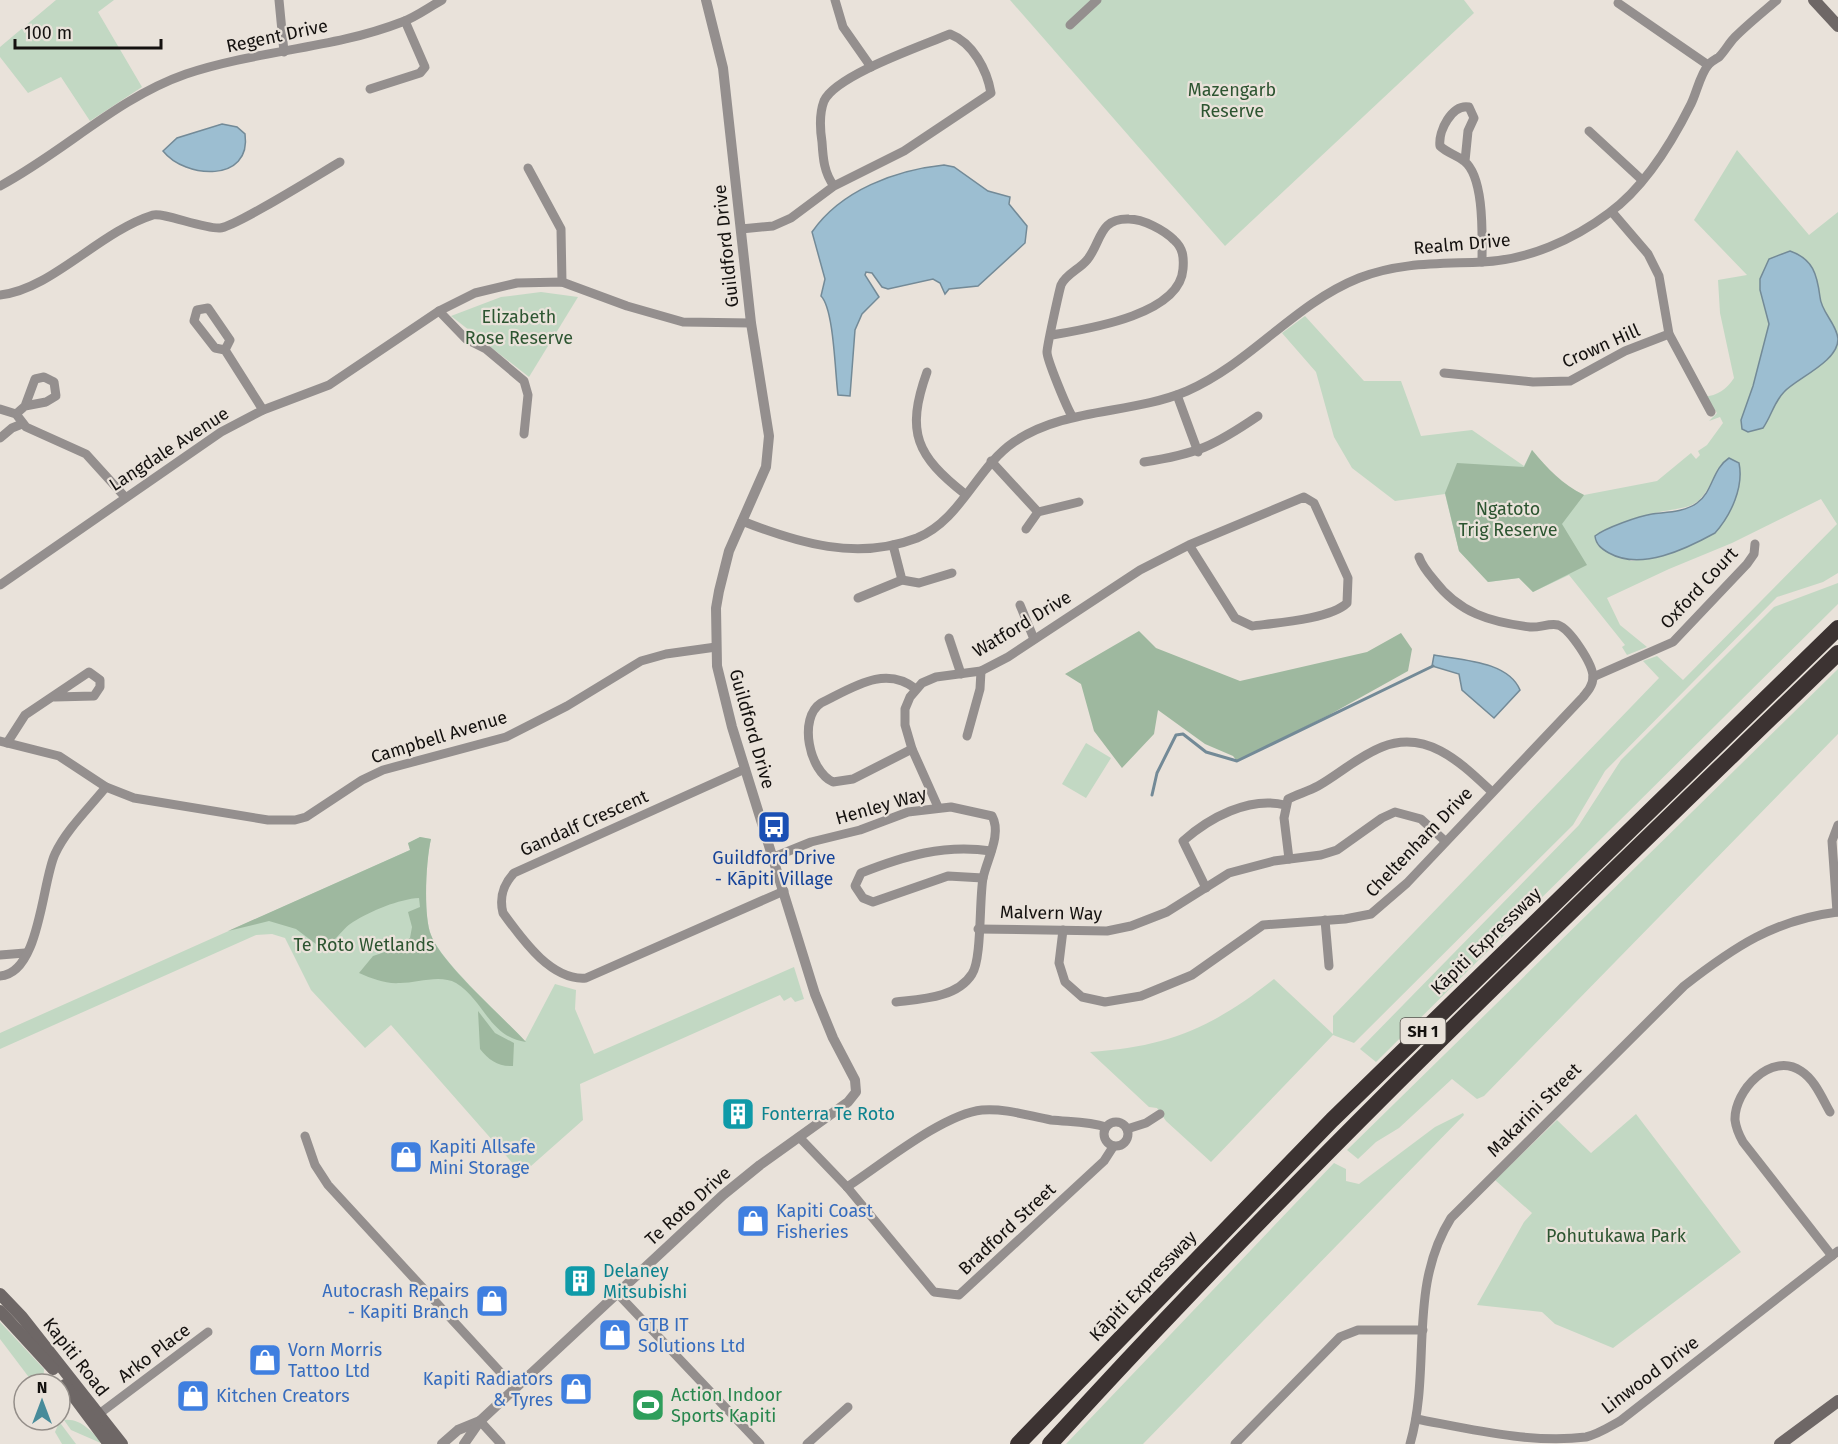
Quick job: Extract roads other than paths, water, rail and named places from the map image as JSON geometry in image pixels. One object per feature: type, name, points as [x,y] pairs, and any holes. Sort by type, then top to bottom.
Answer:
[{"type":"highway","name":"Kāpiti Expressway","points":[[1018,1444],[1332,1120],[1838,628]]},
{"type":"highway","name":"SH 1","points":[[1050,1444],[1150,1334],[1346,1134],[1838,653]]},
{"type":"main road","points":[[1814,0],[1838,26]]},
{"type":"main road","name":"Kapiti Road","points":[[0,1294],[22,1317],[95,1417],[109,1444]]},
{"type":"main road","name":"Kapiti Road","points":[[0,1311],[122,1444]]},
{"type":"main road","points":[[22,1317],[26,1338]]},
{"type":"main road","points":[[1782,1443],[1838,1401]]},
{"type":"street","points":[[279,0],[284,52]]},
{"type":"street","name":"Regent Drive","points":[[0,186],[32,169],[126,102],[154,87],[185,74],[245,57],[284,52],[376,32],[405,21],[442,0]]},
{"type":"street","name":"Guildford Drive","points":[[706,0],[723,68],[751,323],[769,436],[766,467],[729,551],[719,591],[716,647],[720,684],[815,994],[833,1038],[855,1080],[856,1092],[848,1102]]},
{"type":"street","points":[[835,0],[843,27],[872,67]]},
{"type":"street","points":[[1070,26],[1097,0]]},
{"type":"street","name":"Realm Drive","points":[[742,521],[784,537],[816,545],[862,549],[893,545],[918,537],[940,525],[991,461],[1031,431],[1072,416],[1132,407],[1177,394],[1218,375],[1313,302],[1360,278],[1409,265],[1482,262],[1540,251],[1589,227],[1612,212],[1642,180],[1668,144],[1691,104],[1708,65],[1777,0]]},
{"type":"street","points":[[1618,3],[1708,65]]},
{"type":"street","points":[[370,89],[420,73],[425,67],[405,21]]},
{"type":"street","points":[[741,229],[773,226],[791,218],[834,186],[904,151],[991,93],[988,75],[962,39],[950,34],[872,67],[839,85],[825,99],[820,124],[823,159],[827,175],[834,186]]},
{"type":"street","points":[[1465,161],[1440,146],[1439,137],[1455,110],[1462,106],[1469,107],[1474,118],[1468,132],[1465,161],[1481,204],[1482,262]]},
{"type":"street","points":[[1589,131],[1642,180]]},
{"type":"street","points":[[0,295],[20,293],[103,238],[156,214],[200,226],[224,228],[340,162]]},
{"type":"street","points":[[528,168],[561,229],[562,282]]},
{"type":"street","points":[[1612,212],[1648,254],[1659,276],[1669,334],[1711,412]]},
{"type":"street","points":[[1052,335],[1108,325],[1159,302],[1174,289],[1180,279],[1183,257],[1179,245],[1170,237],[1136,219],[1116,220],[1105,226],[1088,259],[1061,284],[1047,357],[1072,416]]},
{"type":"street","name":"Langdale Avenue","points":[[0,585],[206,441],[263,410],[329,385],[439,311],[475,292],[517,283],[562,282],[627,306],[683,322],[751,323]]},
{"type":"street","points":[[225,350],[230,340],[213,314],[208,308],[196,310],[194,321],[215,348],[225,350],[263,410]]},
{"type":"street","points":[[439,311],[466,339],[486,349],[524,381],[528,395],[524,434]]},
{"type":"street","name":"Crown Hill","points":[[1444,373],[1533,382],[1569,381],[1625,351],[1669,334]]},
{"type":"street","points":[[927,372],[916,411],[921,447],[939,473],[965,494]]},
{"type":"street","points":[[1177,394],[1198,452]]},
{"type":"street","points":[[16,414],[26,406]]},
{"type":"street","points":[[0,408],[16,414],[22,424],[57,443],[86,454],[125,497]]},
{"type":"street","points":[[1144,462],[1198,452],[1226,438],[1258,416]]},
{"type":"street","points":[[0,438],[12,428],[22,424]]},
{"type":"street","points":[[991,461],[1038,512]]},
{"type":"street","name":"Watford Drive","points":[[916,689],[929,679],[981,671],[1140,570],[1189,545],[1304,497],[1314,503],[1348,578],[1350,587],[1347,603],[1342,608],[1325,614],[1252,626],[1243,624],[1235,618],[1189,545]]},
{"type":"street","points":[[1026,529],[1038,512],[1079,502]]},
{"type":"street","name":"Oxford Court","points":[[1593,677],[1673,642],[1747,564],[1754,554],[1755,544]]},
{"type":"street","points":[[893,545],[902,580]]},
{"type":"street","points":[[1419,557],[1443,591],[1462,609],[1532,627],[1555,625],[1565,629],[1589,661],[1593,677]]},
{"type":"street","points":[[858,598],[902,580],[919,583],[952,573]]},
{"type":"street","points":[[1020,606],[1034,639]]},
{"type":"street","points":[[950,638],[961,674]]},
{"type":"street","name":"Campbell Avenue","points":[[4,742],[59,756],[105,788],[134,798],[268,820],[295,820],[306,817],[362,780],[383,770],[506,737],[567,706],[641,661],[666,654],[716,647]]},
{"type":"street","points":[[967,736],[980,688],[981,671]]},
{"type":"street","points":[[4,742],[25,715],[89,672],[100,680],[100,687],[94,696],[55,697]]},
{"type":"street","name":"Cheltenham Drive","points":[[1063,930],[1059,963],[1065,982],[1082,997],[1105,1002],[1141,996],[1192,975],[1263,925],[1371,914],[1389,900],[1583,697],[1589,690],[1593,677]]},
{"type":"street","points":[[912,749],[848,782],[833,782],[826,778],[817,764],[808,723],[814,707],[874,678],[902,680],[916,689],[905,709],[905,725],[912,749],[938,807]]},
{"type":"street","points":[[1289,859],[1284,818],[1288,799],[1315,788],[1370,753],[1390,745],[1414,743],[1441,750],[1462,764],[1491,792]]},
{"type":"street","name":"Gandalf Crescent","points":[[745,769],[514,873],[504,887],[501,904],[503,913],[553,970],[570,978],[586,978],[784,891]]},
{"type":"street","points":[[0,976],[16,968],[37,934],[49,869],[55,853],[105,788]]},
{"type":"street","points":[[1206,888],[1183,841],[1216,816],[1269,802],[1285,805]]},
{"type":"street","name":"Henley Way","points":[[774,857],[811,842],[860,830],[894,816],[938,807],[988,813],[995,822],[991,850]]},
{"type":"street","name":"Malvern Way","points":[[978,929],[1107,931],[1131,926],[1167,912],[1229,873],[1337,850],[1382,818],[1395,812],[1420,819],[1445,841]]},
{"type":"street","points":[[1838,825],[1832,841],[1838,912]]},
{"type":"street","points":[[896,1002],[925,999],[954,990],[972,975],[978,960],[978,929],[983,878],[991,850],[945,849],[912,854],[861,873],[855,886],[863,898],[873,902],[948,876],[983,878]]},
{"type":"street","name":"Makarini Street","points":[[1410,1444],[1416,1419],[1425,1282],[1431,1257],[1444,1228],[1461,1206],[1684,986],[1717,960],[1774,927],[1800,918],[1838,912]]},
{"type":"street","points":[[1325,920],[1329,966]]},
{"type":"street","points":[[0,956],[25,953]]},
{"type":"street","points":[[1830,1112],[1818,1090],[1803,1072],[1794,1067],[1782,1066],[1766,1071],[1746,1089],[1735,1119],[1743,1142],[1835,1254]]},
{"type":"street","name":"Te Roto Drive","points":[[464,1444],[480,1421],[723,1195],[848,1102]]},
{"type":"street","points":[[847,1187],[946,1122],[972,1112],[993,1110],[1053,1120],[1093,1123],[1106,1127],[1117,1122],[1127,1130]]},
{"type":"street","name":"Bradford Street","points":[[799,1137],[847,1187],[934,1292],[959,1295],[1104,1161],[1113,1147],[1125,1143],[1127,1130],[1146,1123],[1160,1114]]},
{"type":"street","points":[[1106,1127],[1105,1140],[1113,1147]]},
{"type":"street","points":[[306,1136],[315,1165],[328,1185],[515,1388]]},
{"type":"street","name":"Linwood Drive","points":[[1416,1419],[1531,1440],[1586,1437],[1599,1433],[1620,1420],[1835,1254]]},
{"type":"street","points":[[617,1293],[760,1444]]},
{"type":"street","points":[[1235,1444],[1340,1337],[1348,1332],[1367,1329],[1423,1330]]},
{"type":"street","name":"Arko Place","points":[[95,1417],[208,1332]]},
{"type":"street","points":[[807,1444],[848,1407]]},
{"type":"street","points":[[480,1421],[501,1444]]},
{"type":"street","name":"Te Roto Drive","points":[[442,1444],[458,1430],[480,1421]]},
{"type":"water","points":[[222,124],[237,127],[245,134],[244,150],[238,161],[228,168],[200,171],[173,160],[163,151],[177,138]]},
{"type":"water","points":[[944,165],[954,167],[988,191],[1010,197],[1009,204],[1027,226],[1025,243],[978,286],[949,289],[945,294],[940,283],[933,279],[888,289],[882,287],[872,273],[866,272],[865,275],[879,297],[862,314],[855,330],[850,396],[838,395],[829,314],[821,296],[825,279],[812,232],[838,205],[871,185],[907,172]]},
{"type":"water","points":[[1790,251],[1804,258],[1812,268],[1821,302],[1835,328],[1838,339],[1836,347],[1824,362],[1784,392],[1763,428],[1748,432],[1742,429],[1741,420],[1753,386],[1769,324],[1760,290],[1760,279],[1769,259]]},
{"type":"water","points":[[1729,458],[1739,463],[1740,482],[1731,509],[1715,533],[1677,551],[1649,559],[1622,558],[1609,553],[1598,544],[1595,536],[1614,526],[1646,515],[1681,510],[1697,503],[1706,493],[1719,468]]},
{"type":"water","points":[[1434,655],[1495,668],[1514,680],[1520,690],[1494,718],[1462,690],[1459,674],[1432,666]]},
{"type":"waterway","points":[[1152,795],[1157,773],[1176,735],[1183,734],[1206,752],[1237,761],[1433,666]]},
{"type":"place","name":"Guildford Drive - Kāpiti Village","points":[[774,827]]},
{"type":"place","name":"Fonterra Te Roto","points":[[738,1114]]},
{"type":"place","name":"Kapiti Allsafe Mini Storage","points":[[406,1157]]},
{"type":"place","name":"Kapiti Coast Fisheries","points":[[753,1221]]},
{"type":"place","name":"Delaney Mitsubishi","points":[[580,1281]]},
{"type":"place","name":"Autocrash Repairs - Kapiti Branch","points":[[492,1301]]},
{"type":"place","name":"GTB IT Solutions Ltd","points":[[615,1335]]},
{"type":"place","name":"Vorn Morris Tattoo Ltd","points":[[265,1360]]},
{"type":"place","name":"Kapiti Radiators & Tyres","points":[[576,1389]]},
{"type":"place","name":"Kitchen Creators","points":[[193,1396]]},
{"type":"place","name":"Action Indoor Sports Kapiti","points":[[648,1405]]},
{"type":"park label","name":"Mazengarb Reserve","points":[[1232,100]]},
{"type":"park label","name":"Elizabeth Rose Reserve","points":[[519,327]]},
{"type":"park label","name":"Ngatoto Trig Reserve","points":[[1508,519]]},
{"type":"park label","name":"Te Roto Wetlands","points":[[364,945]]},
{"type":"park label","name":"Pohutukawa Park","points":[[1616,1236]]}]
